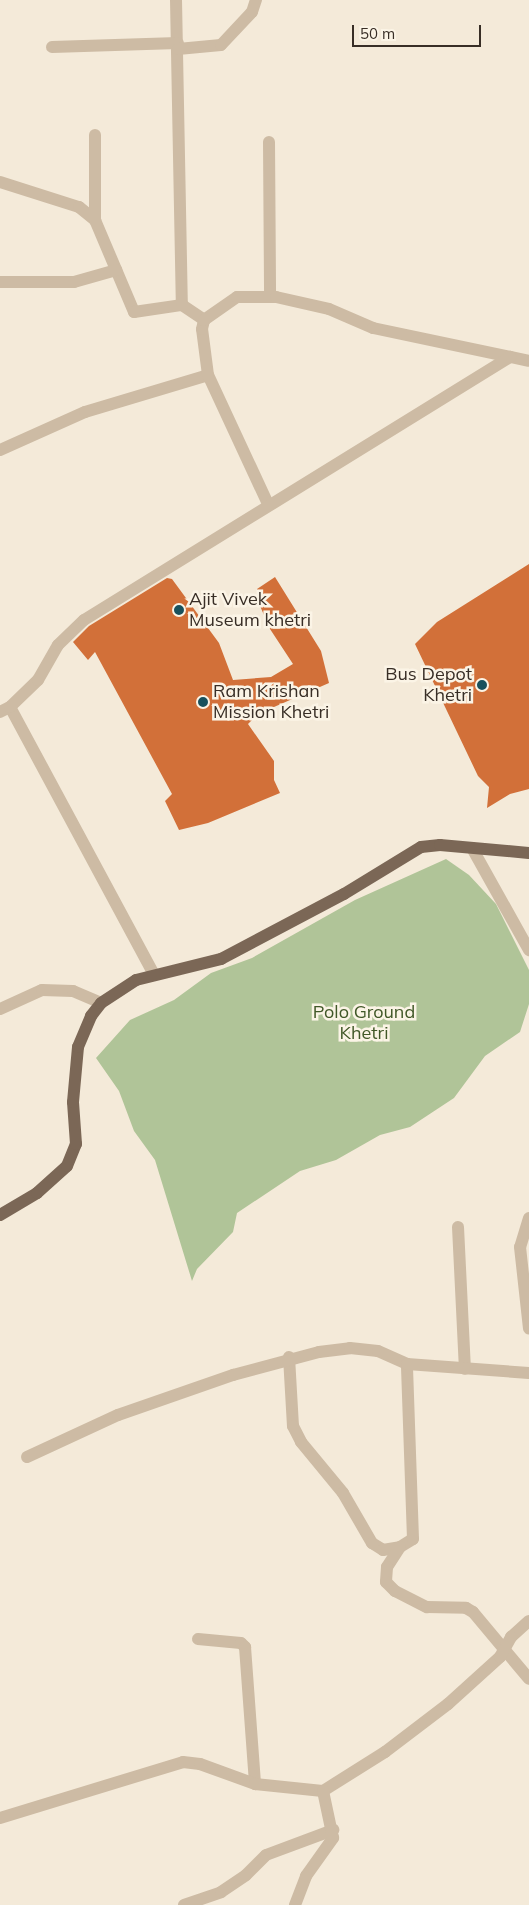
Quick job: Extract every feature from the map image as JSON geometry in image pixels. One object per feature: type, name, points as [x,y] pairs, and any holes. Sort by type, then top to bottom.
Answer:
[{"type":"main road","points":[[0,1215],[37,1193],[67,1166],[76,1144],[73,1102],[78,1048],[91,1016],[101,1003],[136,980],[154,974],[221,959],[344,894],[421,847],[440,844],[529,853]]},
{"type":"street","points":[[176,0],[182,305]]},
{"type":"street","points":[[52,48],[221,45],[252,12],[256,0]]},
{"type":"street","points":[[95,135],[95,220],[136,313],[182,305],[204,320]]},
{"type":"street","points":[[269,142],[270,296]]},
{"type":"street","points":[[0,182],[78,207],[95,220]]},
{"type":"street","points":[[0,282],[74,282],[116,270]]},
{"type":"street","points":[[268,504],[208,375],[202,329],[204,320],[237,297],[270,296],[329,309],[373,328],[529,361]]},
{"type":"street","points":[[154,974],[5,710],[38,680],[58,645],[84,620],[268,504],[510,357]]},
{"type":"street","points":[[0,450],[85,412],[208,375]]},
{"type":"street","points":[[472,848],[529,950]]},
{"type":"street","points":[[0,1009],[25,995],[42,990],[73,991],[101,1003]]},
{"type":"street","points":[[529,1218],[520,1247],[529,1329]]},
{"type":"street","points":[[458,1227],[465,1369]]},
{"type":"street","points":[[27,1457],[118,1415],[289,1357],[350,1348],[378,1351],[407,1364],[529,1373]]},
{"type":"street","points":[[289,1357],[290,1409],[293,1426],[302,1442],[343,1492],[372,1543],[383,1550],[400,1547],[410,1541],[413,1534],[407,1364]]},
{"type":"street","points":[[400,1547],[387,1567],[386,1582],[396,1591],[427,1607],[466,1608],[473,1612],[529,1680]]},
{"type":"street","points":[[0,1818],[183,1762],[200,1764],[254,1784],[323,1790],[386,1752],[448,1704],[500,1657],[511,1637],[529,1621]]},
{"type":"street","points":[[198,1639],[241,1643],[245,1647],[254,1784]]},
{"type":"street","points":[[295,1905],[306,1876],[333,1838],[333,1830],[323,1790]]},
{"type":"street","points":[[184,1905],[221,1892],[246,1875],[266,1855],[333,1830]]},
{"type":"green space","name":"Polo Ground Khetri","points":[[446,859],[469,875],[496,904],[529,970],[529,1004],[520,1032],[485,1056],[454,1098],[410,1127],[380,1135],[336,1160],[300,1171],[237,1213],[233,1232],[197,1269],[192,1281],[155,1160],[134,1131],[119,1091],[96,1058],[130,1020],[174,1000],[211,973],[252,958],[355,900]]},
{"type":"building","name":"Bus Depot Khetri","points":[[529,564],[529,789],[510,794],[487,808],[489,787],[478,776],[415,644],[437,622]]},
{"type":"building","name":"Ram Krishan Mission Khetri","points":[[275,577],[321,651],[329,683],[258,714],[248,724],[274,761],[274,780],[280,793],[208,823],[179,830],[165,801],[172,794],[95,652],[88,660],[73,642],[89,626],[167,578],[172,579],[219,643],[233,680],[271,677],[293,664],[270,629],[257,599],[257,589]]},
{"type":"place","name":"Ajit Vivek Museum khetri","points":[[179,610]]},
{"type":"place","name":"Bus Depot Khetri","points":[[482,685]]},
{"type":"place","name":"Ram Krishan Mission Khetri","points":[[203,702]]}]
